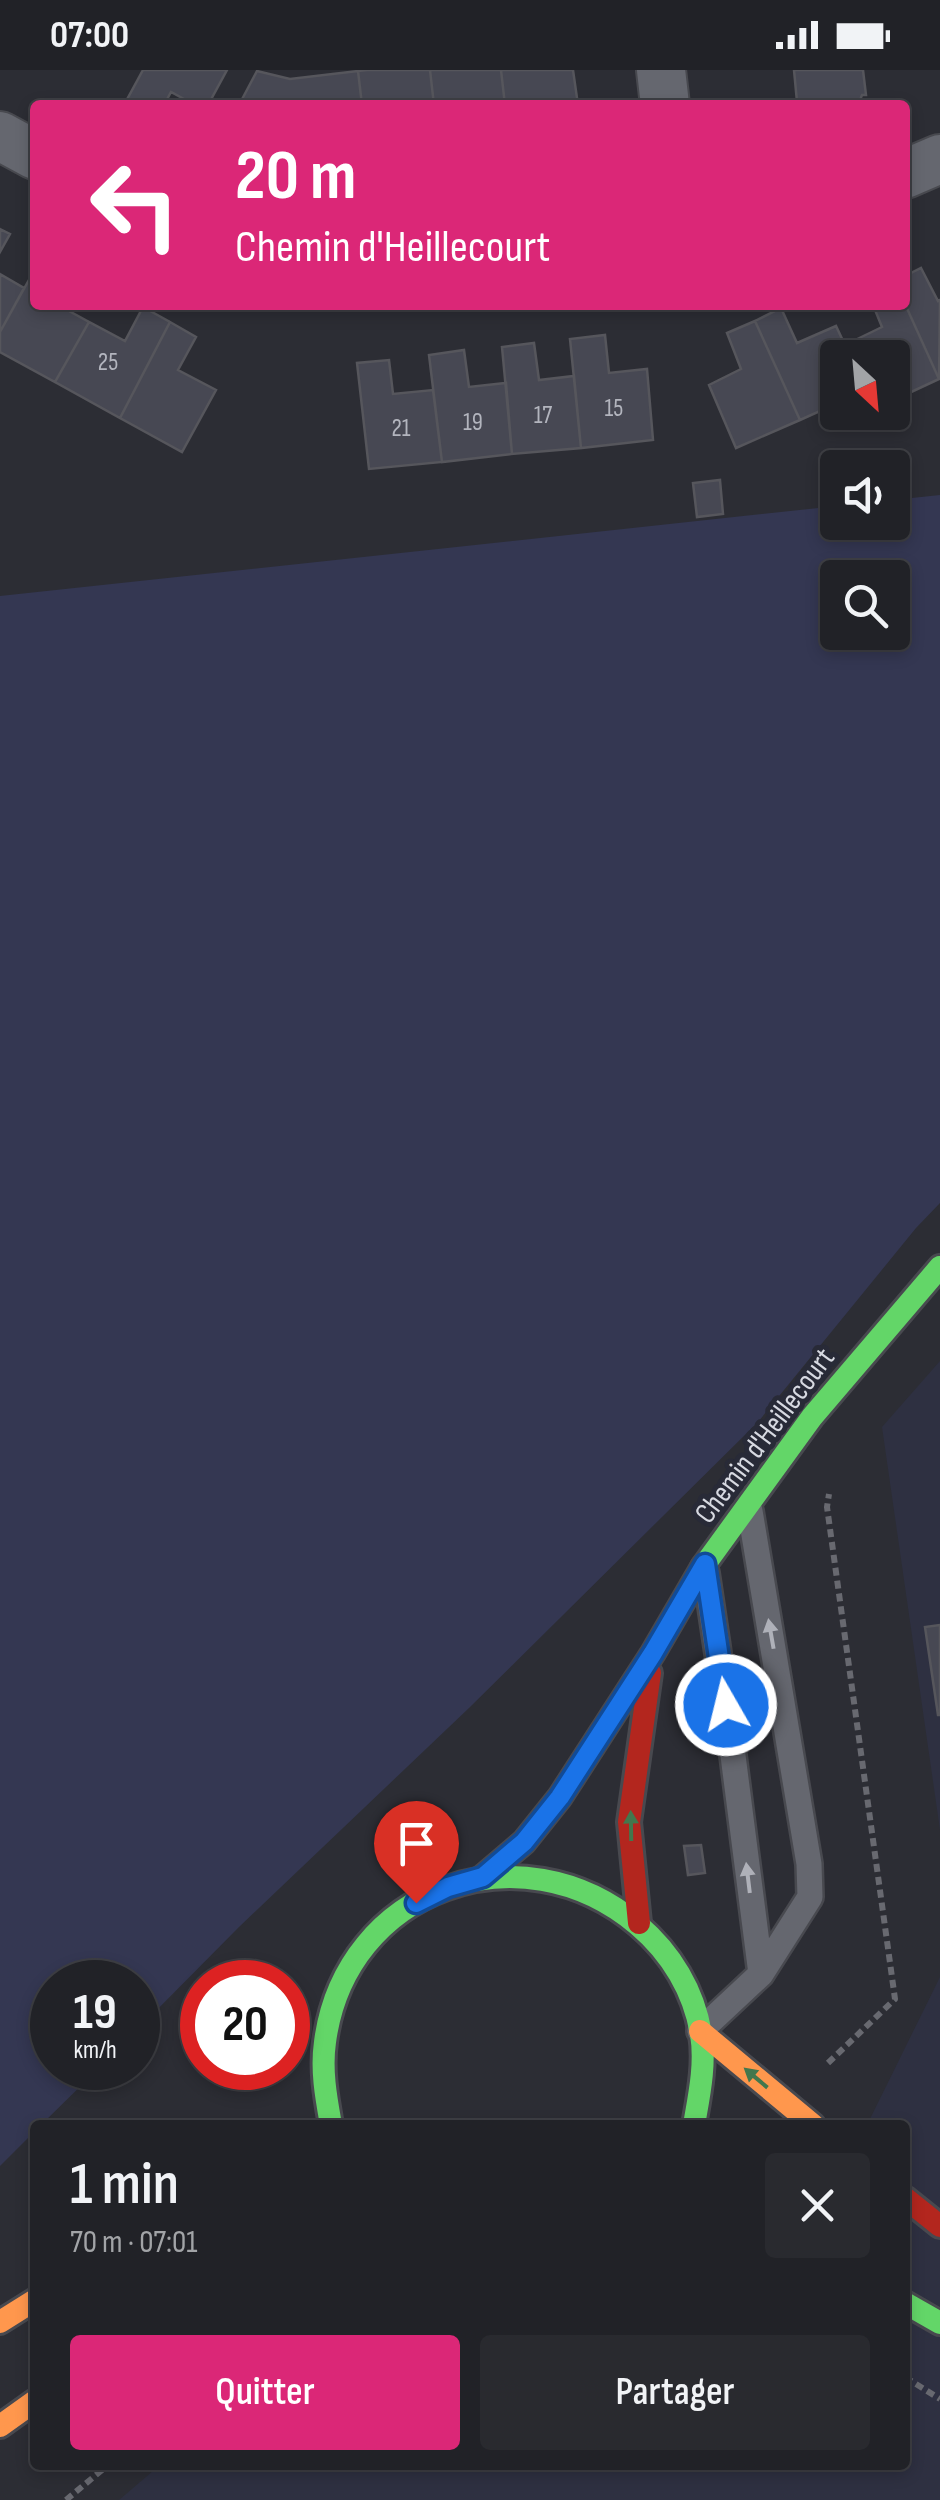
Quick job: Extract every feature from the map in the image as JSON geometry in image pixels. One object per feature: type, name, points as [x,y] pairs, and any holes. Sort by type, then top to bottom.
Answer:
[{"type":"main road","name":"Chemin d'Heillecourt","points":[[483,1877],[524,1842],[560,1797],[705,1564],[812,1418],[940,1267]]},
{"type":"main road","name":"Chemin d'Heillecourt","points":[[639,1923],[629,1822],[653,1653]]},
{"type":"main road","points":[[329,2120],[316,2092],[329,2014],[342,1980],[362,1950],[386,1924],[448,1887],[483,1877],[525,1876],[566,1883],[605,1899],[639,1923],[667,1954],[688,1991],[700,2031],[703,2080],[695,2120]]},
{"type":"main road","points":[[700,2031],[807,2120]]},
{"type":"main road","points":[[910,2202],[940,2226]]},
{"type":"main road","points":[[0,2322],[30,2303]]},
{"type":"main road","points":[[910,2306],[940,2322]]},
{"type":"main road","points":[[0,2426],[30,2405]]},
{"type":"street","points":[[661,70],[664,100]]},
{"type":"street","points":[[0,136],[30,152]]},
{"type":"street","points":[[910,172],[940,159]]},
{"type":"lane","points":[[700,2031],[761,1974],[810,1897],[809,1864],[749,1504]]},
{"type":"lane","points":[[705,1564],[761,1974]]},
{"type":"path","points":[[794,2110],[826,2066],[895,1999],[828,1506]]},
{"type":"path","points":[[910,2380],[940,2399]]},
{"type":"path","points":[[66,2500],[102,2470]]},
{"type":"shaded area","points":[[940,495],[940,1203],[758,1422],[206,1960],[180,1960],[180,1987],[160,2007],[160,1960],[30,1960],[30,2090],[77,2090],[46,2120],[30,2120],[30,2136],[0,2166],[0,596],[820,508],[820,540],[910,540],[910,498]]},
{"type":"shaded area","points":[[940,1361],[940,1830],[882,1427]]},
{"type":"shaded area","points":[[940,1977],[940,2500],[119,2500],[154,2470],[910,2470],[910,2120],[869,2120]]},
{"type":"building","points":[[143,70],[227,70],[211,100],[186,100],[171,92],[167,100],[127,100]]},
{"type":"building","points":[[430,70],[433,100],[361,100],[358,71]]},
{"type":"building","points":[[430,70],[501,70],[504,100],[433,100]]},
{"type":"building","points":[[501,70],[573,70],[577,100],[504,100]]},
{"type":"building","points":[[794,70],[863,70],[866,95],[860,100],[797,100]]},
{"type":"building","points":[[257,71],[290,79],[358,71],[361,100],[242,100]]},
{"type":"building","points":[[0,229],[10,234],[0,252]]},
{"type":"building","points":[[921,268],[940,300],[939,379],[908,310],[910,274]]},
{"type":"building","points":[[0,274],[24,288],[0,332]]},
{"type":"building","points":[[30,278],[30,310],[67,310],[89,322],[55,382],[0,352],[0,332]]},
{"type":"building","points":[[141,310],[170,322],[120,418],[55,382],[89,322],[125,341]]},
{"type":"building","points":[[777,310],[782,310],[797,343],[836,326],[843,340],[820,340],[820,411],[800,420],[755,321]]},
{"type":"building","points":[[875,310],[908,310],[939,379],[910,393],[910,340],[855,340],[882,327]]},
{"type":"building","points":[[755,321],[800,420],[736,448],[709,385],[741,369],[727,333]]},
{"type":"building","points":[[170,322],[196,337],[178,370],[216,390],[182,452],[120,418]]},
{"type":"building","points":[[605,335],[609,373],[647,369],[653,440],[581,448],[570,339]]},
{"type":"building","points":[[534,343],[539,380],[574,376],[581,448],[512,454],[502,347]]},
{"type":"building","points":[[464,350],[469,387],[506,383],[512,454],[442,462],[429,355]]},
{"type":"building","points":[[389,360],[393,394],[433,390],[442,462],[369,469],[357,363]]},
{"type":"building","points":[[720,480],[723,514],[697,517],[693,483]]},
{"type":"building","points":[[940,1625],[940,1715],[938,1715],[925,1627]]},
{"type":"building","points":[[701,1845],[705,1873],[688,1875],[684,1846]]},
{"type":"traffic: fast","points":[[703,1567],[812,1417],[940,1267]]},
{"type":"traffic: fast","points":[[330,2120],[324,2073],[325,2042],[339,1989],[366,1945],[402,1911],[445,1889],[493,1878],[543,1880],[592,1895],[638,1925],[661,1948],[687,1988],[698,2018],[702,2068],[695,2120]]},
{"type":"traffic: fast","points":[[910,2306],[940,2323]]},
{"type":"traffic: slow","points":[[700,2031],[807,2120]]},
{"type":"traffic: slow","points":[[0,2322],[30,2303]]},
{"type":"traffic: slow","points":[[0,2426],[30,2405]]},
{"type":"traffic: jam","points":[[483,1877],[524,1842],[560,1797],[703,1567]]},
{"type":"traffic: jam","points":[[639,1923],[629,1822],[650,1673]]},
{"type":"traffic: jam","points":[[910,2202],[940,2226]]},
{"type":"route","points":[[416,1903],[448,1887],[483,1877],[524,1842],[560,1797],[705,1564],[726,1705]]}]
